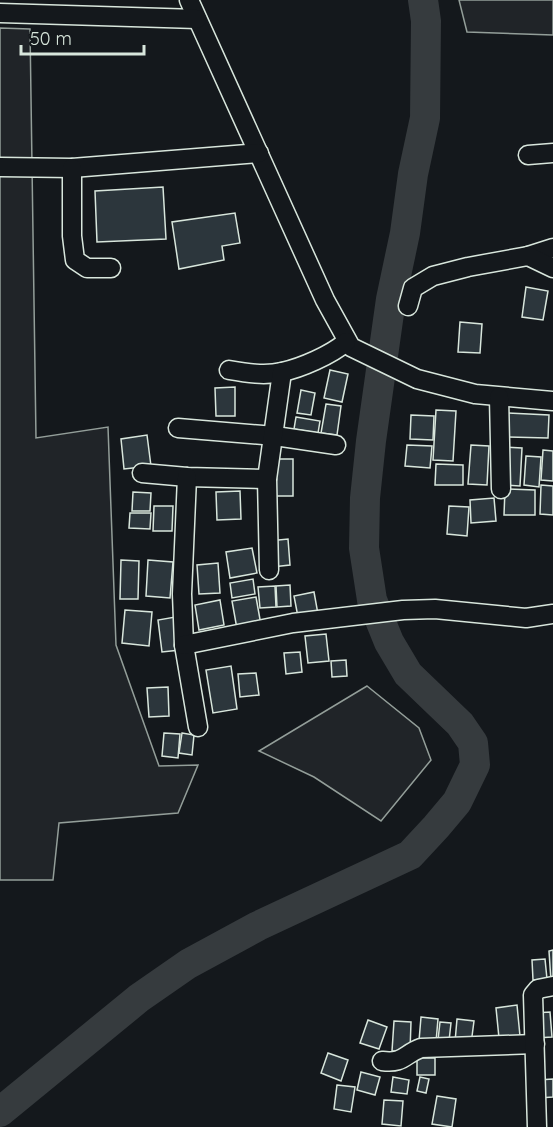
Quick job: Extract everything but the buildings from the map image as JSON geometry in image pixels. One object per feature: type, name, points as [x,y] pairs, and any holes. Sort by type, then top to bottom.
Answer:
[{"type":"street","points":[[189,0],[349,345],[400,371],[447,388],[499,397],[553,401]]},
{"type":"street","points":[[0,14],[197,19]]},
{"type":"street","points":[[0,167],[72,168],[259,153]]},
{"type":"street","points":[[528,156],[553,153]]},
{"type":"street","points":[[72,168],[72,236],[75,260],[87,268],[111,268]]},
{"type":"street","points":[[408,306],[413,288],[433,276],[528,256],[553,248]]},
{"type":"street","points":[[528,256],[553,268]]},
{"type":"street","points":[[229,370],[255,374],[282,372],[349,345]]},
{"type":"street","points":[[269,570],[267,479],[275,436],[282,372]]},
{"type":"street","points":[[499,397],[501,489]]},
{"type":"street","points":[[178,428],[275,436],[336,445]]},
{"type":"street","points":[[142,473],[267,479]]},
{"type":"street","points":[[188,477],[182,594],[184,645],[198,727]]},
{"type":"street","points":[[184,645],[293,623],[403,610],[435,609],[526,618],[553,614]]},
{"type":"street","points":[[537,1127],[533,995],[538,988],[553,986]]},
{"type":"street","points":[[382,1061],[394,1063],[421,1048],[535,1044]]},
{"type":"shaded area","points":[[459,0],[553,0],[553,35],[467,32]]},
{"type":"shaded area","points":[[0,28],[30,29],[36,438],[108,427],[116,645],[159,766],[198,765],[178,813],[59,823],[53,880],[0,880]]},
{"type":"shaded area","points":[[367,686],[419,728],[431,760],[381,821],[314,777],[259,751]]},
{"type":"waterway","points":[[0,1112],[139,998],[188,964],[258,926],[410,855],[457,802],[475,765],[473,743],[460,724],[408,674],[389,642],[372,600],[364,548],[365,498],[371,441],[391,299],[425,118],[426,21],[423,0]]}]
